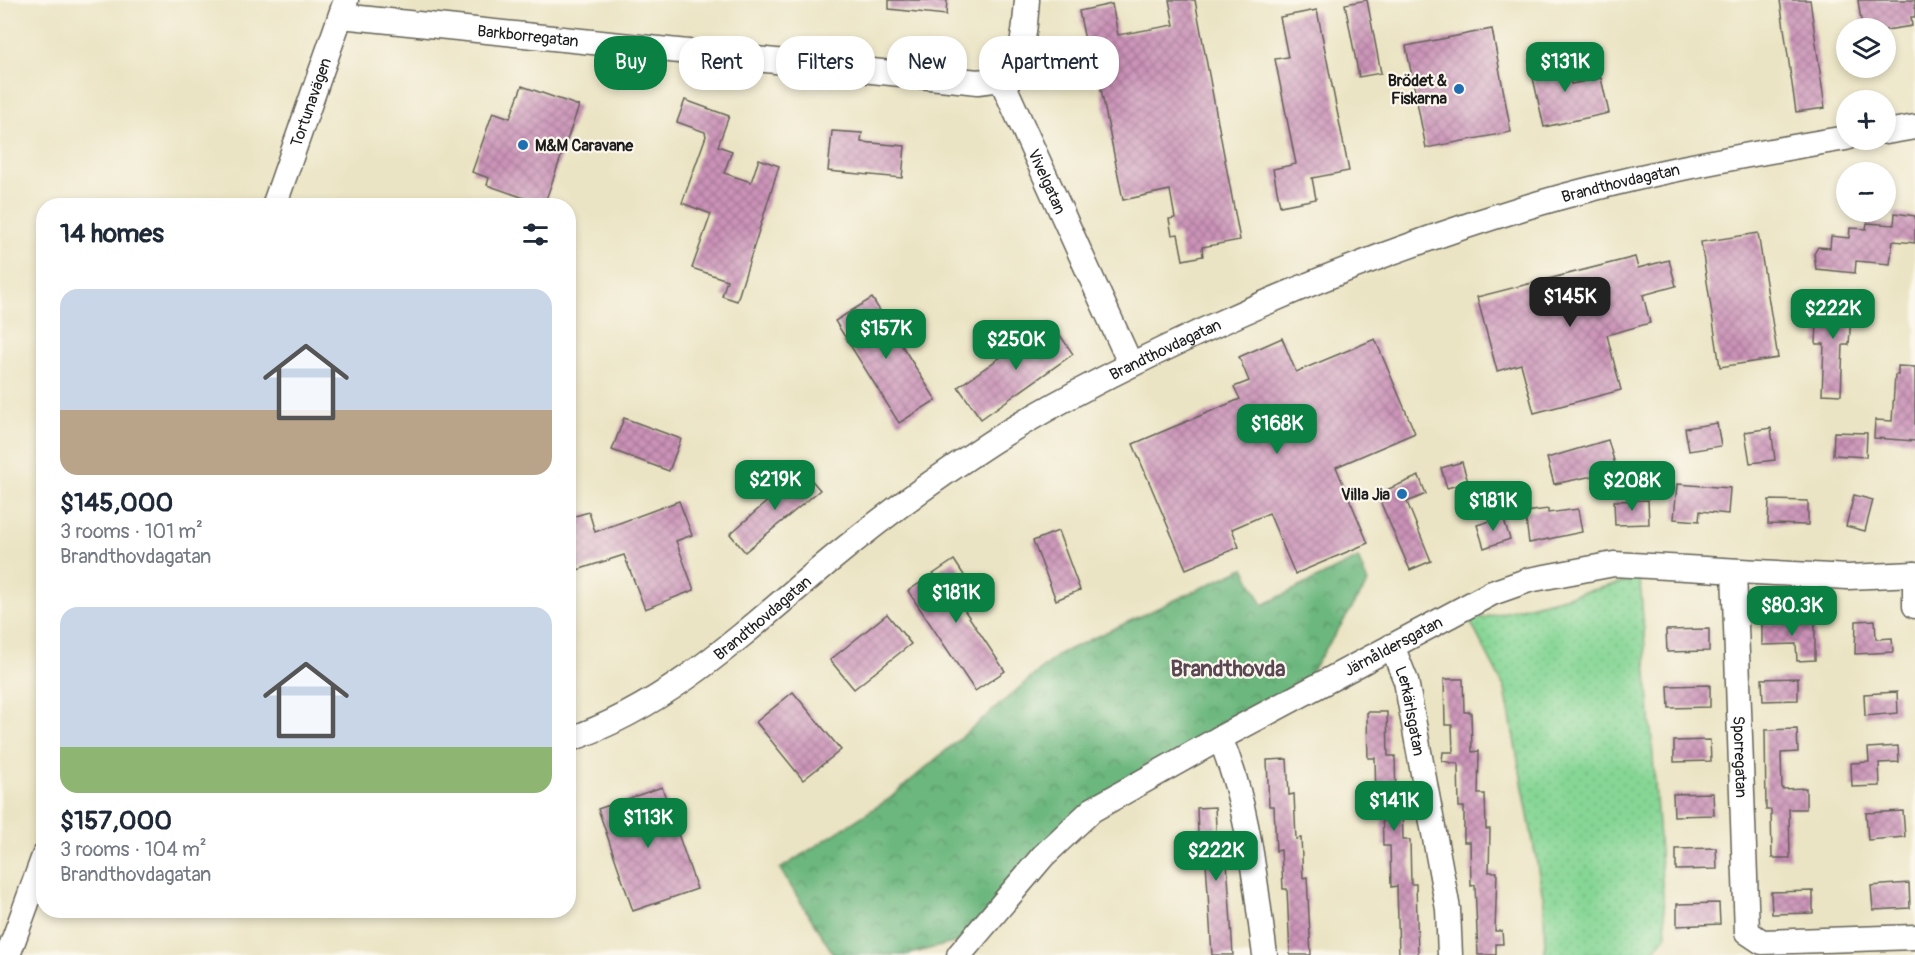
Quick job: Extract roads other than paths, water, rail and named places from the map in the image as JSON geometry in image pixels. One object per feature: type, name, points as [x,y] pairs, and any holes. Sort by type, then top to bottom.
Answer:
[{"type":"street","points":[[1024,36],[1027,0]]},
{"type":"street","name":"Barkborregatan","points":[[343,8],[979,82]]},
{"type":"street","name":"Tortunavägen","points":[[276,198],[343,8]]},
{"type":"street","name":"Vivelgatan","points":[[1006,90],[1130,363]]},
{"type":"street","points":[[1896,130],[1915,127]]},
{"type":"street","name":"Brandthovdagatan","points":[[576,738],[601,729],[649,704],[695,674],[835,557],[915,494],[992,442],[1130,363],[1337,273],[1525,207],[1740,156],[1836,140]]},
{"type":"street","name":"Järnåldersgatan","points":[[960,955],[1043,856],[1085,817],[1220,738],[1492,593],[1529,580],[1572,570],[1614,564],[1848,577],[1915,574]]},
{"type":"street","name":"Sporregatan","points":[[1734,571],[1747,932],[1762,942],[1915,937]]},
{"type":"street","points":[[1915,574],[1915,606]]},
{"type":"street","name":"Lerkärlsgatan","points":[[1392,646],[1406,681],[1448,909],[1450,955]]},
{"type":"street","points":[[1220,738],[1232,766],[1252,865],[1265,955]]},
{"type":"street","points":[[8,955],[36,878]]},
{"type":"place","name":"Brödet & Fiskarna","points":[[1459,89]]},
{"type":"place","name":"M&M Caravane","points":[[523,145]]},
{"type":"place","name":"Villa Jia","points":[[1402,494]]},
{"type":"district","name":"Brandthovda","points":[[1228,668]]}]
